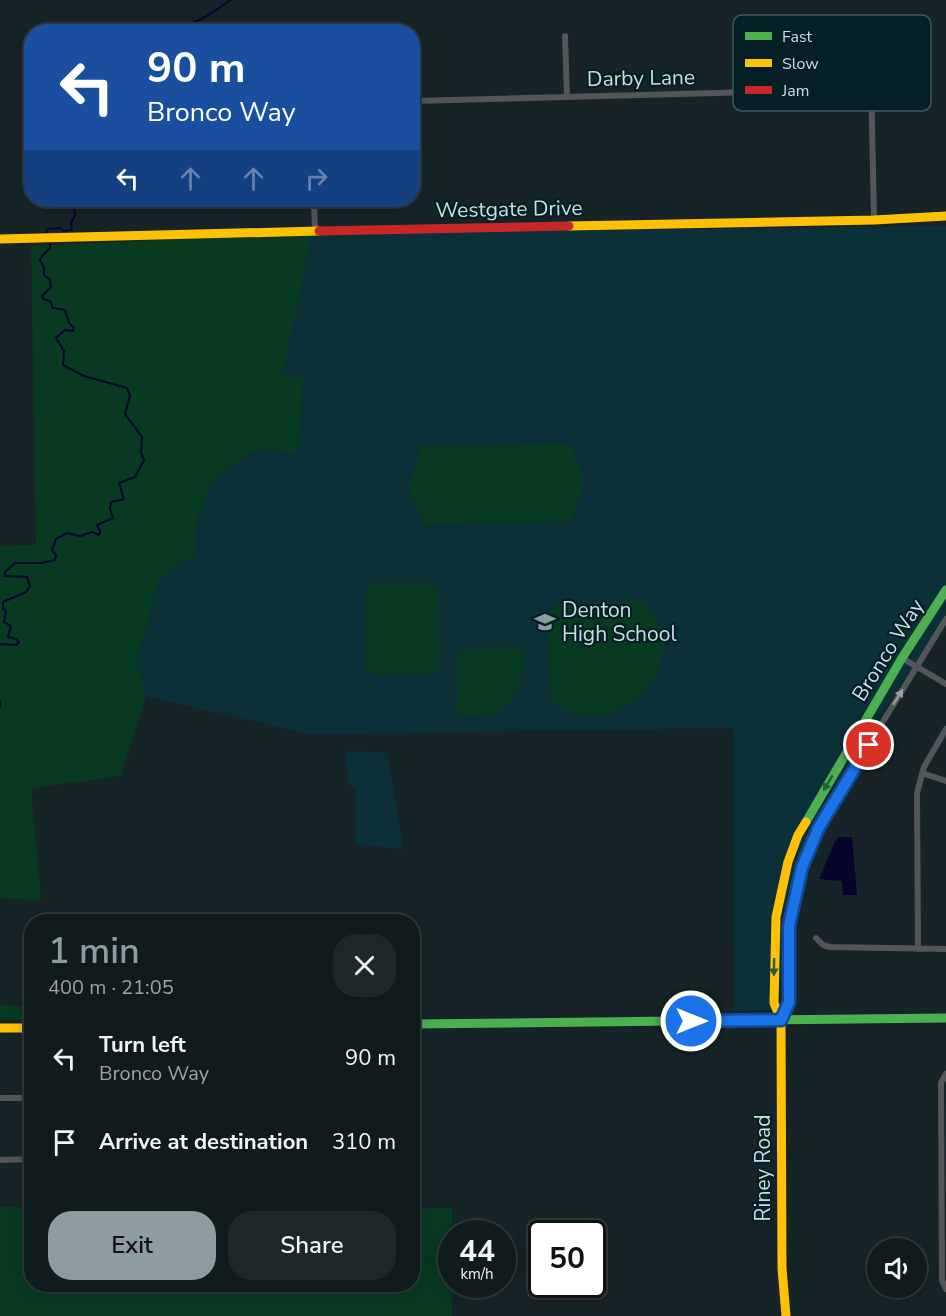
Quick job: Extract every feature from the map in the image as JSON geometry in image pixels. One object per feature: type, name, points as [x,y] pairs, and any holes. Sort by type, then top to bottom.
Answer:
[{"type":"street","points":[[565,36],[567,97]]},
{"type":"street","name":"Darby Lane","points":[[420,101],[733,93]]},
{"type":"street","points":[[872,111],[874,220]]},
{"type":"street","points":[[314,207],[315,231]]},
{"type":"street","name":"Westgate Drive","points":[[0,239],[874,220],[946,216]]},
{"type":"street","name":"Bronco Way","points":[[781,1020],[774,1003],[776,917],[788,862],[798,834],[902,658],[946,590]]},
{"type":"street","name":"Bronco Way","points":[[781,1020],[789,1002],[788,939],[792,907],[809,846],[828,811],[946,619]]},
{"type":"street","points":[[902,658],[946,684]]},
{"type":"street","points":[[918,949],[916,801],[922,773],[946,729]]},
{"type":"street","points":[[922,773],[946,781]]},
{"type":"street","points":[[816,938],[826,947],[946,949]]},
{"type":"street","points":[[420,1024],[946,1018]]},
{"type":"street","name":"Riney Road","points":[[781,1020],[782,1268],[786,1316]]},
{"type":"street","points":[[0,1028],[24,1028]]},
{"type":"street","points":[[946,1074],[941,1083],[944,1098],[942,1280],[946,1289]]},
{"type":"street","points":[[0,1098],[24,1098]]},
{"type":"street","points":[[0,1160],[24,1159]]},
{"type":"shaded area","name":"Denton High School","points":[[946,226],[946,616],[825,800],[783,921],[779,1010],[734,1011],[733,728],[308,734],[146,696],[134,657],[147,628],[158,580],[195,554],[195,524],[209,486],[248,453],[266,450],[298,455],[303,377],[281,377],[312,233]]},
{"type":"shaded area","points":[[345,751],[387,753],[403,849],[356,844],[356,790],[349,784]]},
{"type":"shaded area","points":[[839,837],[852,837],[857,895],[843,895],[842,881],[819,879],[835,841]]},
{"type":"green space","points":[[312,233],[282,377],[303,377],[298,455],[266,450],[248,453],[209,486],[195,524],[195,554],[158,580],[147,628],[135,657],[146,696],[121,776],[31,788],[41,900],[0,898],[0,546],[36,545],[31,246]]},
{"type":"green space","points":[[572,443],[581,470],[583,486],[572,521],[422,525],[421,515],[412,499],[410,489],[411,475],[420,458],[419,446]]},
{"type":"green space","points":[[432,583],[432,587],[438,587],[440,670],[433,670],[433,674],[373,676],[373,671],[366,672],[365,589],[370,589],[370,584]]},
{"type":"green space","points":[[647,602],[660,627],[662,650],[658,671],[647,689],[632,703],[613,712],[593,715],[572,712],[551,702],[548,612],[557,604]]},
{"type":"green space","points":[[523,648],[521,680],[518,689],[506,705],[486,715],[458,716],[457,654],[462,649]]},
{"type":"green space","points":[[0,1005],[24,1006],[24,1019],[0,1020]]},
{"type":"green space","points":[[0,1207],[24,1207],[24,1292],[420,1292],[420,1208],[452,1208],[452,1220],[438,1220],[438,1298],[452,1298],[452,1316],[0,1316]]},
{"type":"waterway","points":[[189,24],[203,18],[231,0]]},
{"type":"waterway","points":[[45,234],[48,229],[72,230],[74,207]]},
{"type":"waterway","points":[[0,644],[16,645],[19,642],[8,637],[11,626],[4,622],[6,611],[3,608],[3,602],[26,592],[30,586],[27,577],[5,576],[5,572],[15,563],[41,563],[55,560],[56,555],[52,550],[56,539],[67,533],[80,536],[92,532],[99,535],[97,525],[113,518],[110,509],[111,502],[124,499],[119,483],[135,477],[144,460],[141,453],[142,437],[125,414],[130,396],[127,388],[84,376],[63,365],[64,351],[56,338],[65,330],[73,331],[74,328],[69,323],[65,310],[53,308],[50,301],[43,299],[42,296],[51,287],[50,280],[44,275],[44,268],[40,260],[50,248],[50,242]]},
{"type":"traffic: fast","points":[[806,822],[902,658],[946,590]]},
{"type":"traffic: fast","points":[[420,1024],[946,1018]]},
{"type":"traffic: slow","points":[[569,226],[874,220],[946,216]]},
{"type":"traffic: slow","points":[[0,239],[319,231]]},
{"type":"traffic: slow","points":[[786,1316],[782,1268],[781,1020],[774,1003],[776,917],[788,862],[798,835],[806,822]]},
{"type":"traffic: slow","points":[[0,1028],[24,1028]]},
{"type":"traffic: jam","points":[[319,231],[569,226]]},
{"type":"place","name":"Denton High School","points":[[545,622]]},
{"type":"route","points":[[691,1021],[781,1020],[789,1002],[789,926],[802,867],[819,827],[869,745]]}]
